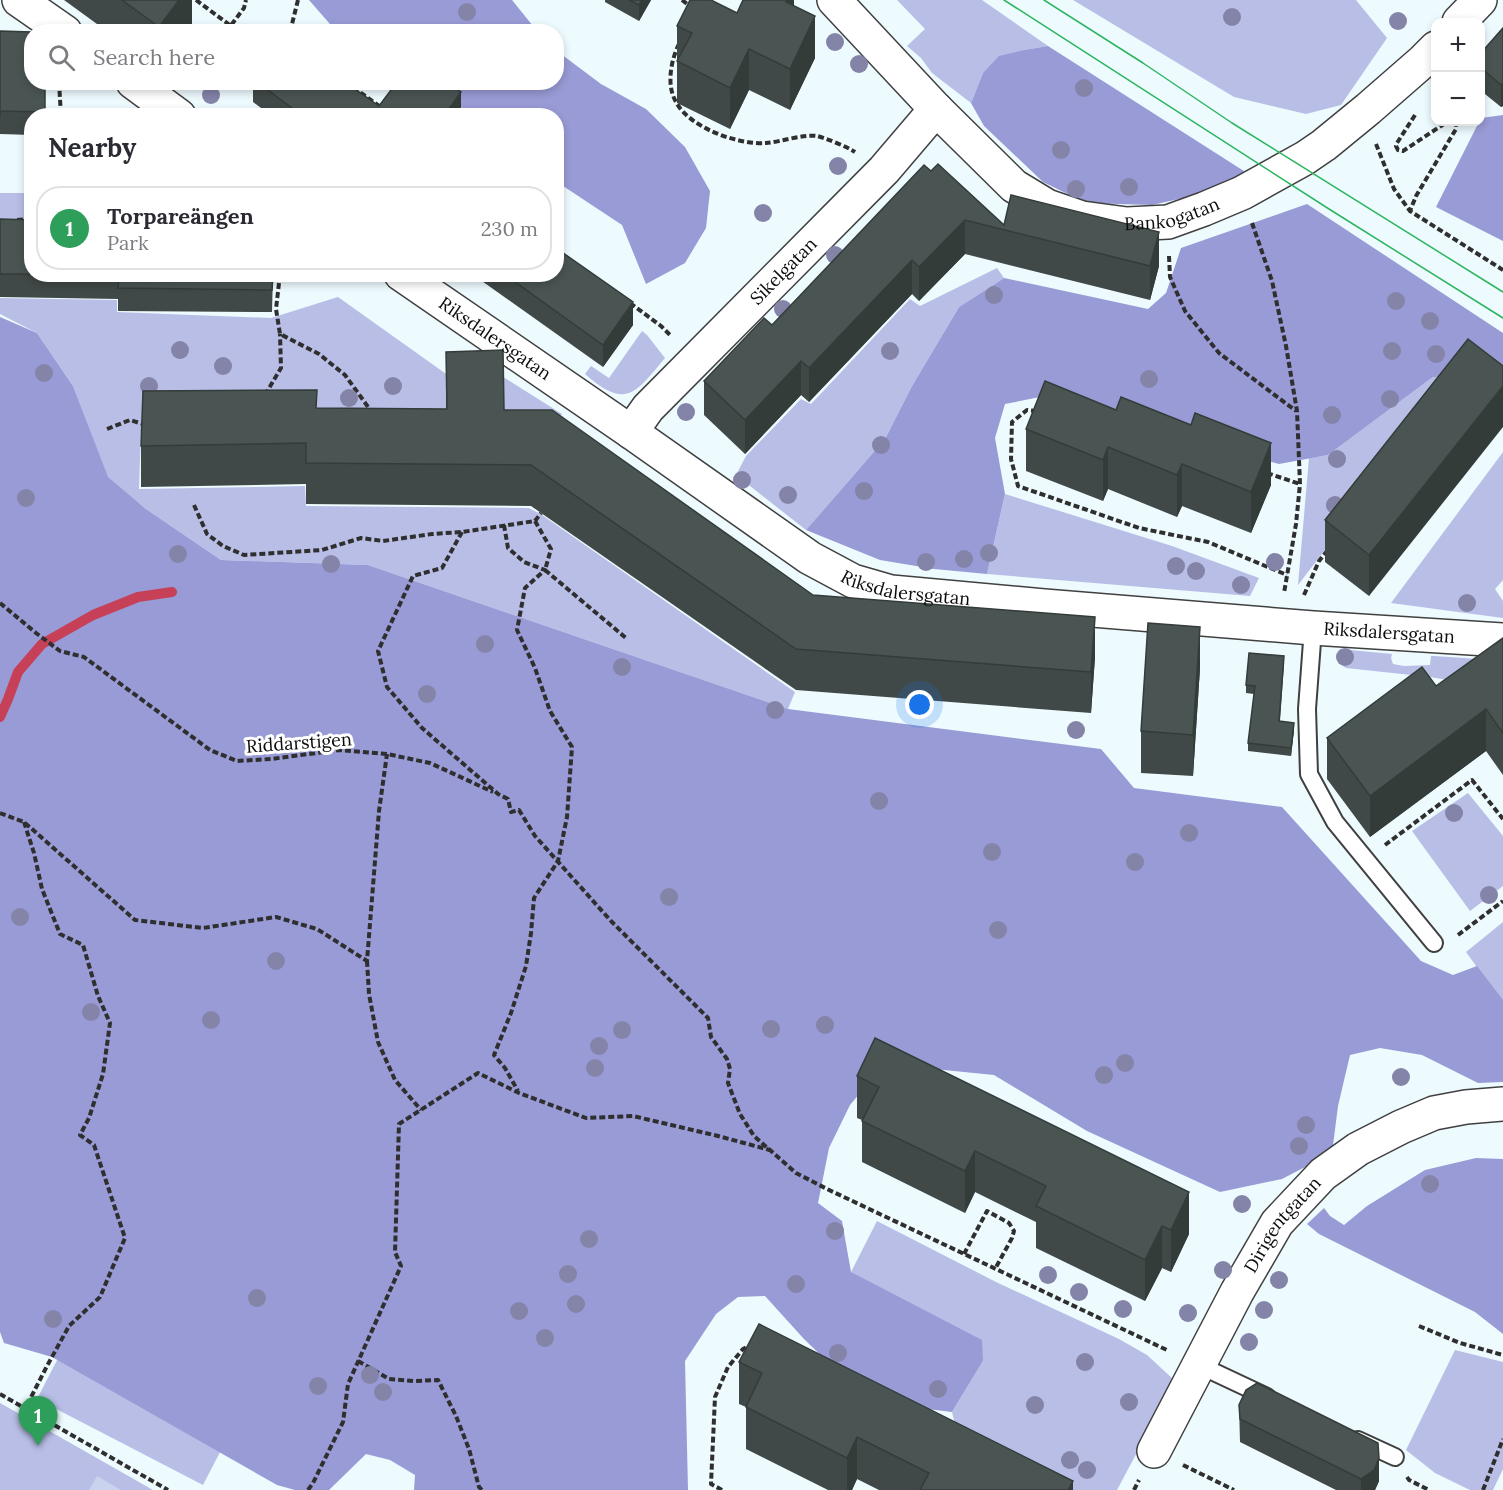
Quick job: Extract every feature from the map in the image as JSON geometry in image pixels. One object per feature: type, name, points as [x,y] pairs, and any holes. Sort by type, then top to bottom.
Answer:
[{"type":"street","points":[[20,0],[54,24]]},
{"type":"street","name":"Bankogatan","points":[[834,0],[982,157],[1014,186],[1047,206],[1082,218],[1127,224],[1168,222],[1204,209],[1242,192],[1305,158],[1368,109],[1431,53]]},
{"type":"street","points":[[1463,18],[1480,0]]},
{"type":"street","points":[[145,90],[168,108]]},
{"type":"street","name":"Sikelgatan","points":[[631,432],[648,408],[884,170],[936,109]]},
{"type":"street","name":"Riksdalersgatan","points":[[413,282],[810,558],[853,581],[891,592],[1306,616],[1503,640]]},
{"type":"street","name":"Dirigentgatan","points":[[1154,1451],[1237,1292],[1277,1223],[1323,1174],[1358,1149],[1434,1113],[1466,1107],[1503,1104]]},
{"type":"lane","points":[[1306,616],[1309,774],[1335,822],[1434,943]]},
{"type":"lane","points":[[1199,1365],[1279,1403]]},
{"type":"lane","points":[[1341,1432],[1395,1457]]},
{"type":"path","points":[[196,0],[228,24]]},
{"type":"path","points":[[233,24],[244,9],[246,0]]},
{"type":"path","points":[[292,24],[298,0]]},
{"type":"path","points":[[682,0],[698,14]]},
{"type":"path","points":[[679,44],[674,53],[671,76],[676,103],[684,112],[713,133],[749,142],[766,143],[816,136],[852,150],[884,170]]},
{"type":"path","points":[[59,90],[61,108]]},
{"type":"path","points":[[357,90],[382,108]]},
{"type":"path","points":[[1418,111],[1397,143],[1398,150],[1403,152],[1441,126]]},
{"type":"path","points":[[1410,211],[1416,196],[1456,126]]},
{"type":"path","points":[[1376,144],[1394,189],[1410,211],[1503,270]]},
{"type":"path","points":[[1250,215],[1272,281],[1297,411],[1300,484],[1283,602]]},
{"type":"path","points":[[10,220],[24,219]]},
{"type":"path","points":[[1169,255],[1170,277],[1185,311],[1219,353],[1297,411]]},
{"type":"path","points":[[262,400],[281,368],[280,334],[276,309],[279,282]]},
{"type":"path","points":[[623,298],[661,326]]},
{"type":"path","points":[[280,334],[319,354],[345,375],[372,412]]},
{"type":"path","points":[[1044,411],[1027,410],[1012,422],[1011,459],[1018,486],[1139,528],[1208,542],[1287,575]]},
{"type":"path","points":[[107,429],[130,420],[144,425],[155,425]]},
{"type":"path","points":[[1258,470],[1300,484]]},
{"type":"path","points":[[194,505],[207,534],[223,546],[244,555],[322,550],[361,538],[383,541],[462,532],[535,521],[541,513]]},
{"type":"path","points":[[519,1093],[505,1068],[494,1055],[526,966],[534,898],[558,861],[567,817],[572,747],[550,711],[535,668],[517,630],[525,588],[545,570],[551,549],[535,521]]},
{"type":"path","points":[[504,525],[508,548],[524,562],[545,570],[626,638]]},
{"type":"path","name":"Riddarstigen","points":[[462,532],[442,568],[413,576],[378,651],[387,687],[422,728],[498,794]]},
{"type":"path","points":[[1306,616],[1319,561],[1334,543]]},
{"type":"path","name":"Riddarstigen","points":[[0,603],[60,651],[84,657],[210,750],[237,761],[339,750],[387,754],[430,763],[508,799],[511,812],[519,810],[536,836],[611,921],[708,1018],[711,1037],[727,1059],[728,1083],[740,1114],[754,1136],[796,1173],[827,1190],[1199,1365]]},
{"type":"path","points":[[387,754],[379,812],[367,961],[369,994],[378,1042],[395,1080],[421,1110]]},
{"type":"path","points":[[1366,860],[1472,780],[1503,819]]},
{"type":"path","points":[[0,813],[24,822],[135,920],[203,928],[276,917],[317,930],[367,961]]},
{"type":"path","points":[[24,822],[42,889],[60,934],[83,945],[98,996],[110,1023],[103,1074],[89,1118],[80,1135],[93,1145],[125,1238],[100,1297],[69,1326],[25,1408]]},
{"type":"path","points":[[1434,943],[1453,939],[1503,901]]},
{"type":"path","points":[[308,1490],[343,1422],[348,1384],[402,1266],[395,1252],[399,1124],[478,1073],[519,1093],[585,1118],[633,1116],[772,1151]]},
{"type":"path","points":[[964,1254],[987,1211],[1010,1223],[1014,1231],[995,1269]]},
{"type":"path","points":[[1419,1326],[1460,1343],[1503,1355]]},
{"type":"path","points":[[722,1490],[711,1484],[715,1397],[728,1367],[743,1349],[752,1346]]},
{"type":"path","points":[[358,1361],[389,1379],[438,1380],[456,1416],[469,1449],[479,1487],[482,1490]]},
{"type":"path","points":[[0,1394],[168,1490]]},
{"type":"path","points":[[1483,1490],[1503,1439]]},
{"type":"path","points":[[1154,1451],[1234,1490]]},
{"type":"shaded area","points":[[309,0],[512,0],[531,24],[330,24]]},
{"type":"shaded area","points":[[897,0],[982,0],[1048,46],[1024,50],[983,73],[971,103],[932,73],[921,58],[907,46],[925,29]]},
{"type":"shaded area","points":[[1073,0],[1356,0],[1387,38],[1341,105],[1306,114],[1234,97]]},
{"type":"shaded area","points":[[1048,46],[1247,173],[1206,193],[1152,205],[1086,203],[1043,182],[984,126],[971,103],[983,73],[999,56]]},
{"type":"shaded area","points":[[564,56],[601,84],[646,109],[685,147],[710,191],[706,228],[685,263],[646,284],[622,225],[564,187],[564,108],[462,108],[436,90],[564,90]]},
{"type":"shaded area","points":[[1503,115],[1503,241],[1436,207],[1477,126],[1485,126],[1485,117]]},
{"type":"shaded area","points":[[0,193],[24,193],[24,220],[0,222]]},
{"type":"shaded area","points":[[1307,204],[1503,333],[1503,406],[1467,379],[1433,377],[1328,455],[1279,464],[1040,397],[1005,404],[995,438],[1005,494],[987,574],[934,569],[880,560],[806,530],[885,439],[912,386],[959,307],[1004,278],[1148,309],[1166,293],[1181,248]]},
{"type":"shaded area","points":[[997,268],[1004,278],[959,307],[912,386],[885,439],[806,530],[736,475],[746,456],[801,399],[811,404],[910,299],[920,306]]},
{"type":"shaded area","points":[[338,297],[449,376],[465,353],[562,414],[554,425],[321,425],[141,430],[139,489],[305,486],[306,506],[529,508],[795,692],[788,709],[368,565],[221,560],[146,509],[107,477],[73,386],[37,333],[0,314],[0,298],[117,300],[117,312],[271,318]]},
{"type":"shaded area","points":[[0,317],[37,333],[73,386],[108,477],[146,509],[221,560],[368,565],[788,709],[1101,749],[1134,788],[1282,807],[1421,961],[1453,975],[1477,966],[1503,1000],[1503,1082],[1478,1083],[1422,1055],[1380,1048],[1350,1055],[1338,1106],[1332,1153],[1282,1179],[1220,1192],[1087,1131],[994,1075],[924,1068],[881,1068],[850,1105],[829,1148],[818,1203],[842,1221],[851,1272],[982,1340],[983,1361],[952,1412],[869,1402],[804,1339],[765,1296],[738,1297],[716,1314],[685,1361],[688,1490],[414,1490],[415,1475],[390,1460],[366,1454],[329,1490],[295,1490],[277,1485],[52,1357],[4,1343],[0,1332]]},
{"type":"shaded area","points":[[642,331],[665,358],[646,381],[637,388],[629,393],[611,392],[585,374],[591,366],[609,378]]},
{"type":"shaded area","points":[[1433,377],[1457,378],[1298,585],[1309,458],[1328,455]]},
{"type":"shaded area","points":[[1503,452],[1503,580],[1495,589],[1503,601],[1503,618],[1391,603]]},
{"type":"shaded area","points":[[1005,494],[1172,546],[1259,578],[1250,596],[987,574]]},
{"type":"shaded area","points":[[1340,649],[1392,654],[1393,664],[1404,666],[1430,665],[1431,656],[1494,660],[1488,687],[1430,677],[1346,668],[1338,660]]},
{"type":"shaded area","points":[[1468,793],[1503,836],[1503,886],[1470,911],[1412,831]]},
{"type":"shaded area","points":[[1503,922],[1503,1003],[1466,952]]},
{"type":"shaded area","points":[[1476,1158],[1503,1159],[1503,1334],[1475,1312],[1319,1234],[1307,1224],[1324,1208],[1330,1216],[1344,1225],[1367,1206],[1425,1170]]},
{"type":"shaded area","points":[[877,1221],[998,1283],[1119,1339],[1147,1355],[1173,1379],[1166,1398],[1117,1490],[1073,1490],[958,1436],[952,1412],[983,1361],[851,1272]]},
{"type":"shaded area","points":[[69,1337],[235,1423],[203,1485],[37,1399]]},
{"type":"shaded area","points":[[1455,1350],[1503,1362],[1503,1469],[1493,1490],[1470,1490],[1435,1473],[1406,1450]]},
{"type":"shaded area","points":[[0,1403],[16,1412],[153,1490],[0,1490]]},
{"type":"shaded area","points":[[97,1476],[121,1490],[89,1490]]},
{"type":"building","points":[[122,0],[179,0],[161,24],[155,24]]},
{"type":"building","points":[[629,0],[642,0],[639,5]]},
{"type":"building","points":[[690,0],[711,0],[737,13],[743,0],[787,0],[786,2],[815,16],[790,69],[749,49],[730,88],[677,61],[692,33],[677,26]]},
{"type":"building","points":[[1503,28],[1503,83],[1501,85],[1485,71],[1485,48]]},
{"type":"building","points":[[0,31],[24,32],[24,90],[45,90],[45,108],[24,108],[24,112],[0,111]]},
{"type":"building","points":[[268,90],[356,90],[379,106],[391,90],[458,90],[461,92],[450,108],[292,108]]},
{"type":"building","points":[[938,164],[1004,225],[1011,195],[1159,232],[1150,266],[965,220],[919,267],[912,260],[809,368],[801,361],[745,420],[704,381],[764,318],[772,325],[924,165],[931,171]]},
{"type":"building","points":[[0,219],[24,220],[24,274],[0,274]]},
{"type":"building","points":[[564,254],[633,302],[603,345],[515,282],[564,282]]},
{"type":"building","points":[[118,282],[272,282],[272,290],[118,288]]},
{"type":"building","points":[[1468,339],[1503,366],[1503,386],[1369,555],[1325,520]]},
{"type":"building","points":[[503,350],[504,410],[552,410],[813,595],[1095,617],[1091,672],[796,649],[531,465],[306,463],[306,443],[141,446],[143,391],[317,390],[316,408],[447,409],[446,352]]},
{"type":"building","points":[[1045,381],[1116,410],[1121,397],[1191,425],[1195,413],[1271,443],[1251,492],[1182,464],[1177,475],[1108,447],[1103,460],[1026,429]]},
{"type":"building","points":[[1148,623],[1200,627],[1193,735],[1141,731]]},
{"type":"building","points":[[1503,638],[1503,733],[1486,709],[1370,796],[1327,738],[1422,667],[1436,686]]},
{"type":"building","points":[[1249,653],[1284,656],[1279,721],[1294,723],[1291,748],[1248,743],[1255,686],[1246,685]]},
{"type":"building","points":[[875,1038],[1189,1192],[1171,1230],[1162,1226],[1145,1260],[1036,1206],[1046,1186],[975,1151],[965,1171],[862,1121],[879,1087],[857,1076]]},
{"type":"building","points":[[759,1324],[1073,1481],[1068,1490],[920,1490],[929,1473],[857,1437],[847,1458],[746,1407],[762,1373],[739,1362]]},
{"type":"building","points":[[1257,1383],[1378,1443],[1379,1458],[1374,1470],[1361,1479],[1240,1419],[1239,1405],[1246,1390]]},
{"type":"waterway","points":[[0,717],[18,672],[42,644],[93,615],[138,597],[172,592]]},
{"type":"tram line","points":[[1004,0],[1503,318]]},
{"type":"tram line","points":[[1044,0],[1232,123],[1503,292]]},
{"type":"place","name":"Torpareängen","points":[[38,1446]]}]
